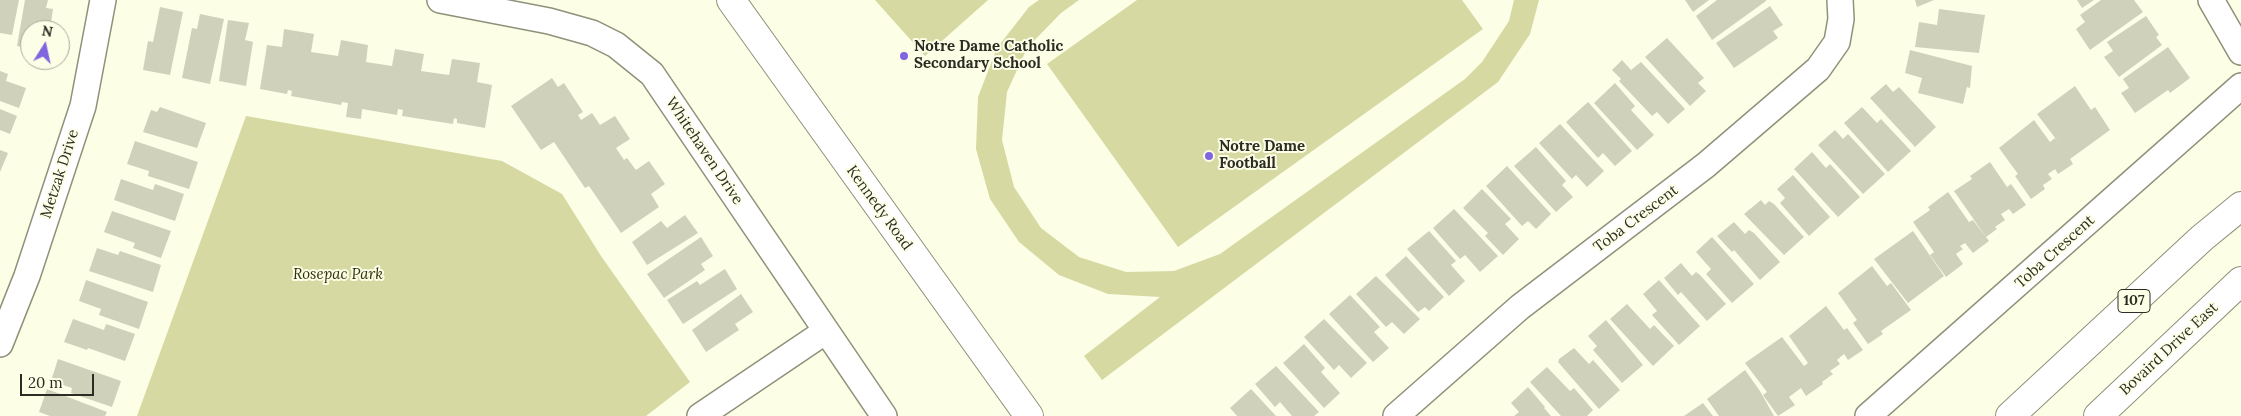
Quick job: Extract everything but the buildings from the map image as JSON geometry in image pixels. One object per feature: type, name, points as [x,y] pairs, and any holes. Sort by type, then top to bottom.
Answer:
[{"type":"main road","name":"Kennedy Road","points":[[731,0],[1029,416]]},
{"type":"main road","name":"107","points":[[2010,416],[2202,238],[2241,206]]},
{"type":"main road","name":"Bovaird Drive East","points":[[2098,416],[2241,281]]},
{"type":"street","name":"Metzak Drive","points":[[0,344],[27,276],[83,106],[103,0]]},
{"type":"street","name":"Whitehaven Drive","points":[[440,0],[549,21],[592,33],[616,45],[652,74],[884,416]]},
{"type":"street","name":"Toba Crescent","points":[[1396,416],[1520,307],[1706,165],[1818,69],[1836,42],[1841,19],[1840,0]]},
{"type":"street","points":[[2211,0],[2241,52]]},
{"type":"street","name":"Toba Crescent","points":[[1868,416],[2241,86]]},
{"type":"street","points":[[700,416],[826,331]]},
{"type":"green space","points":[[875,0],[988,0],[925,56]]},
{"type":"green space","points":[[1039,0],[1079,0],[1061,13],[1027,48],[1007,92],[1002,140],[1014,187],[1041,228],[1079,257],[1126,272],[1174,271],[1220,254],[1465,79],[1482,62],[1509,21],[1514,0],[1539,0],[1530,34],[1498,82],[1102,380],[1084,356],[1160,297],[1108,294],[1059,275],[1019,242],[990,199],[976,149],[978,97],[997,48],[1029,7]]},
{"type":"green space","name":"Notre Dame Football","points":[[1137,0],[1462,0],[1483,29],[1178,247],[1047,64]]},
{"type":"green space","name":"Rosepac Park","points":[[246,116],[502,161],[562,194],[601,256],[690,382],[646,416],[137,416]]},
{"type":"place","name":"Notre Dame Catholic Secondary School","points":[[904,56]]},
{"type":"place","name":"Notre Dame Football","points":[[1209,156]]}]
